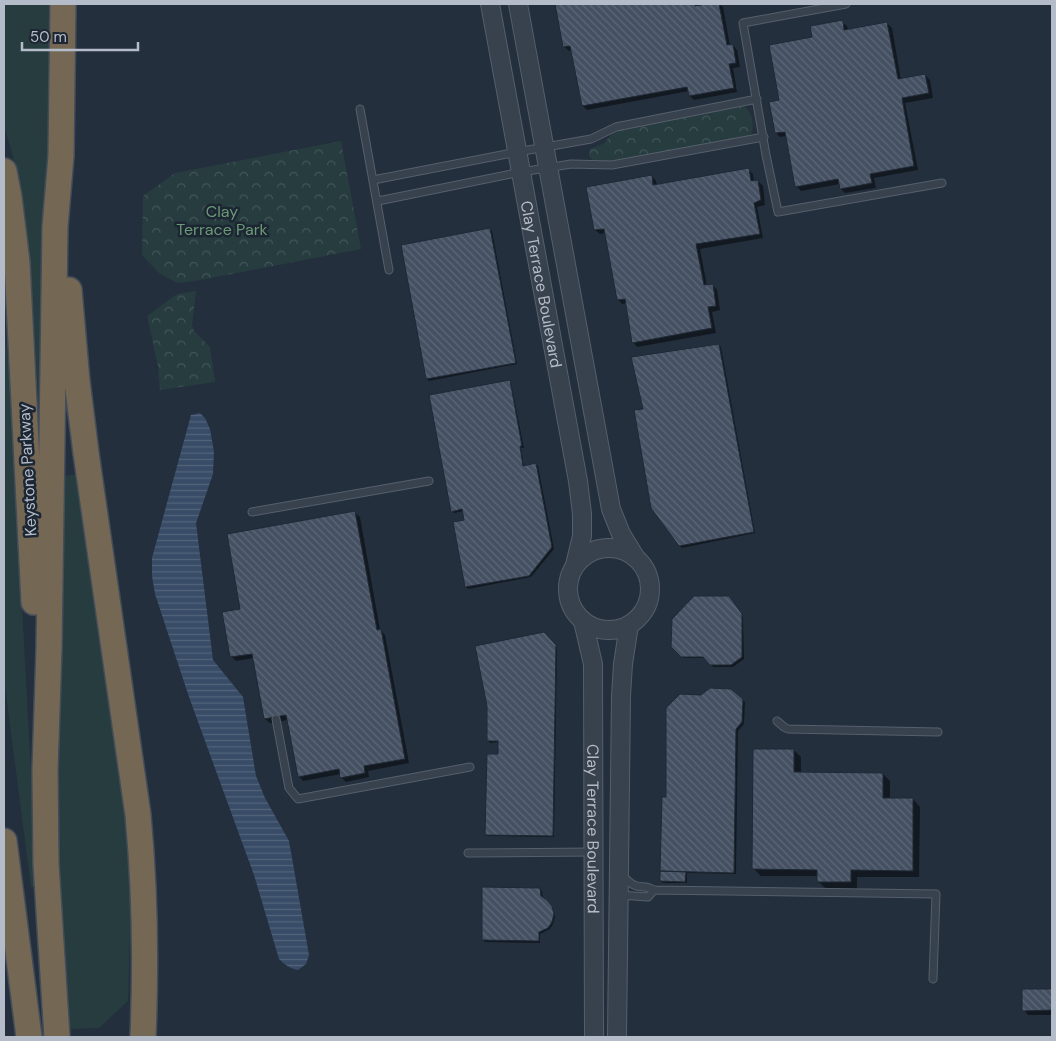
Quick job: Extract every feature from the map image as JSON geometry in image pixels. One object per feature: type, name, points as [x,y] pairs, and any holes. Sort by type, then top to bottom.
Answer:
[{"type":"highway","points":[[57,1037],[46,864],[44,770],[49,649],[55,228],[61,156],[63,4]]},
{"type":"highway","points":[[61,156],[71,322],[77,382],[139,822],[144,875],[144,1037]]},
{"type":"highway","name":"Keystone Parkway","points":[[4,171],[17,262],[44,770]]},
{"type":"highway","points":[[4,841],[29,1037]]},
{"type":"street","name":"Clay Terrace Boulevard","points":[[490,4],[578,481],[582,514],[582,536],[575,565]]},
{"type":"street","name":"Clay Terrace Boulevard","points":[[518,4],[611,509],[621,534],[635,557]]},
{"type":"street","points":[[598,548],[618,548],[627,551],[635,557],[641,562],[649,578],[650,596],[643,613],[629,625],[620,629],[600,629],[583,621],[571,606],[568,595],[567,584],[570,573],[575,565],[589,552],[598,548]]},
{"type":"street","name":"Clay Terrace Boulevard","points":[[583,621],[593,664],[594,1037]]},
{"type":"street","name":"Clay Terrace Boulevard","points":[[618,1037],[621,696],[623,664],[629,625]]},
{"type":"street","points":[[593,742],[605,810],[606,882],[610,890],[619,895]]},
{"type":"lane","points":[[846,4],[743,23],[778,212],[942,183]]},
{"type":"lane","points":[[373,180],[591,139],[616,126],[757,99]]},
{"type":"lane","points":[[360,109],[389,270]]},
{"type":"lane","points":[[378,201],[521,172],[571,164],[612,166],[764,137]]},
{"type":"lane","points":[[252,512],[428,481]]},
{"type":"lane","points":[[276,719],[289,788],[298,800],[470,767]]},
{"type":"lane","points":[[777,721],[788,729],[938,732]]},
{"type":"lane","points":[[468,853],[594,852]]},
{"type":"lane","points":[[620,872],[628,882],[639,887],[647,886],[654,890],[936,894],[933,979]]},
{"type":"lane","points":[[619,895],[648,897],[654,890]]},
{"type":"green space","points":[[4,4],[52,4],[45,418],[40,419],[27,235],[14,160],[4,126]]},
{"type":"green space","points":[[744,106],[752,120],[750,137],[609,163],[593,161],[589,156],[590,149],[603,144],[616,130]]},
{"type":"green space","name":"Clay Terrace Park","points":[[341,141],[361,249],[177,283],[159,273],[142,255],[143,196],[175,173]]},
{"type":"green space","points":[[196,291],[192,325],[194,331],[210,347],[215,382],[160,390],[158,366],[147,316],[177,294]]},
{"type":"green space","points":[[4,320],[9,371],[37,886],[31,887],[4,679]]},
{"type":"green space","points":[[81,474],[132,860],[128,1001],[99,1028],[70,1029],[63,963],[56,792],[62,476]]},
{"type":"water","points":[[200,413],[205,418],[210,429],[214,452],[213,474],[196,523],[213,660],[243,697],[256,776],[265,798],[289,841],[309,955],[306,964],[298,970],[287,966],[279,959],[254,875],[189,697],[155,594],[152,558],[191,415]]},
{"type":"building","points":[[555,4],[695,4],[695,6],[719,4],[727,45],[733,44],[736,63],[729,64],[734,88],[689,96],[687,87],[582,106],[570,46],[563,47]]},
{"type":"building","points":[[843,20],[844,30],[887,22],[898,79],[925,74],[929,93],[902,98],[914,166],[870,174],[872,183],[840,189],[838,179],[795,187],[785,132],[775,133],[769,102],[779,100],[769,45],[812,37],[810,26]]},
{"type":"building","points":[[749,168],[751,181],[758,180],[761,200],[754,203],[760,234],[696,244],[704,285],[713,284],[716,306],[708,307],[712,328],[632,343],[625,299],[617,300],[604,229],[594,230],[586,187],[652,175],[653,185]]},
{"type":"building","points":[[490,228],[516,363],[426,379],[401,245]]},
{"type":"building","points":[[719,344],[754,532],[679,546],[651,508],[634,410],[643,409],[631,357]]},
{"type":"building","points":[[510,380],[522,446],[520,446],[523,466],[536,463],[552,547],[529,576],[465,587],[453,522],[464,520],[462,509],[451,512],[429,395]]},
{"type":"building","points":[[355,511],[377,630],[381,629],[405,759],[364,766],[365,773],[340,778],[339,769],[298,777],[286,715],[264,719],[252,654],[230,657],[222,612],[240,609],[227,534]]},
{"type":"building","points":[[694,596],[729,596],[742,614],[742,657],[731,665],[710,665],[703,657],[681,657],[671,647],[672,619]]},
{"type":"building","points":[[544,632],[556,645],[553,836],[485,835],[487,754],[498,754],[498,741],[487,741],[487,706],[475,646]]},
{"type":"building","points":[[710,688],[731,689],[743,699],[742,722],[736,729],[734,873],[660,871],[662,797],[666,797],[666,708],[680,694],[701,695]]},
{"type":"building","points":[[753,749],[794,749],[794,772],[883,773],[883,798],[913,798],[913,871],[851,870],[851,882],[817,882],[817,870],[752,869]]},
{"type":"building","points":[[660,871],[686,872],[685,882],[660,881]]},
{"type":"building","points":[[482,887],[540,888],[541,896],[552,906],[554,914],[548,928],[539,932],[539,941],[482,940]]},
{"type":"building","points":[[1022,989],[1052,989],[1052,1010],[1022,1011]]}]
